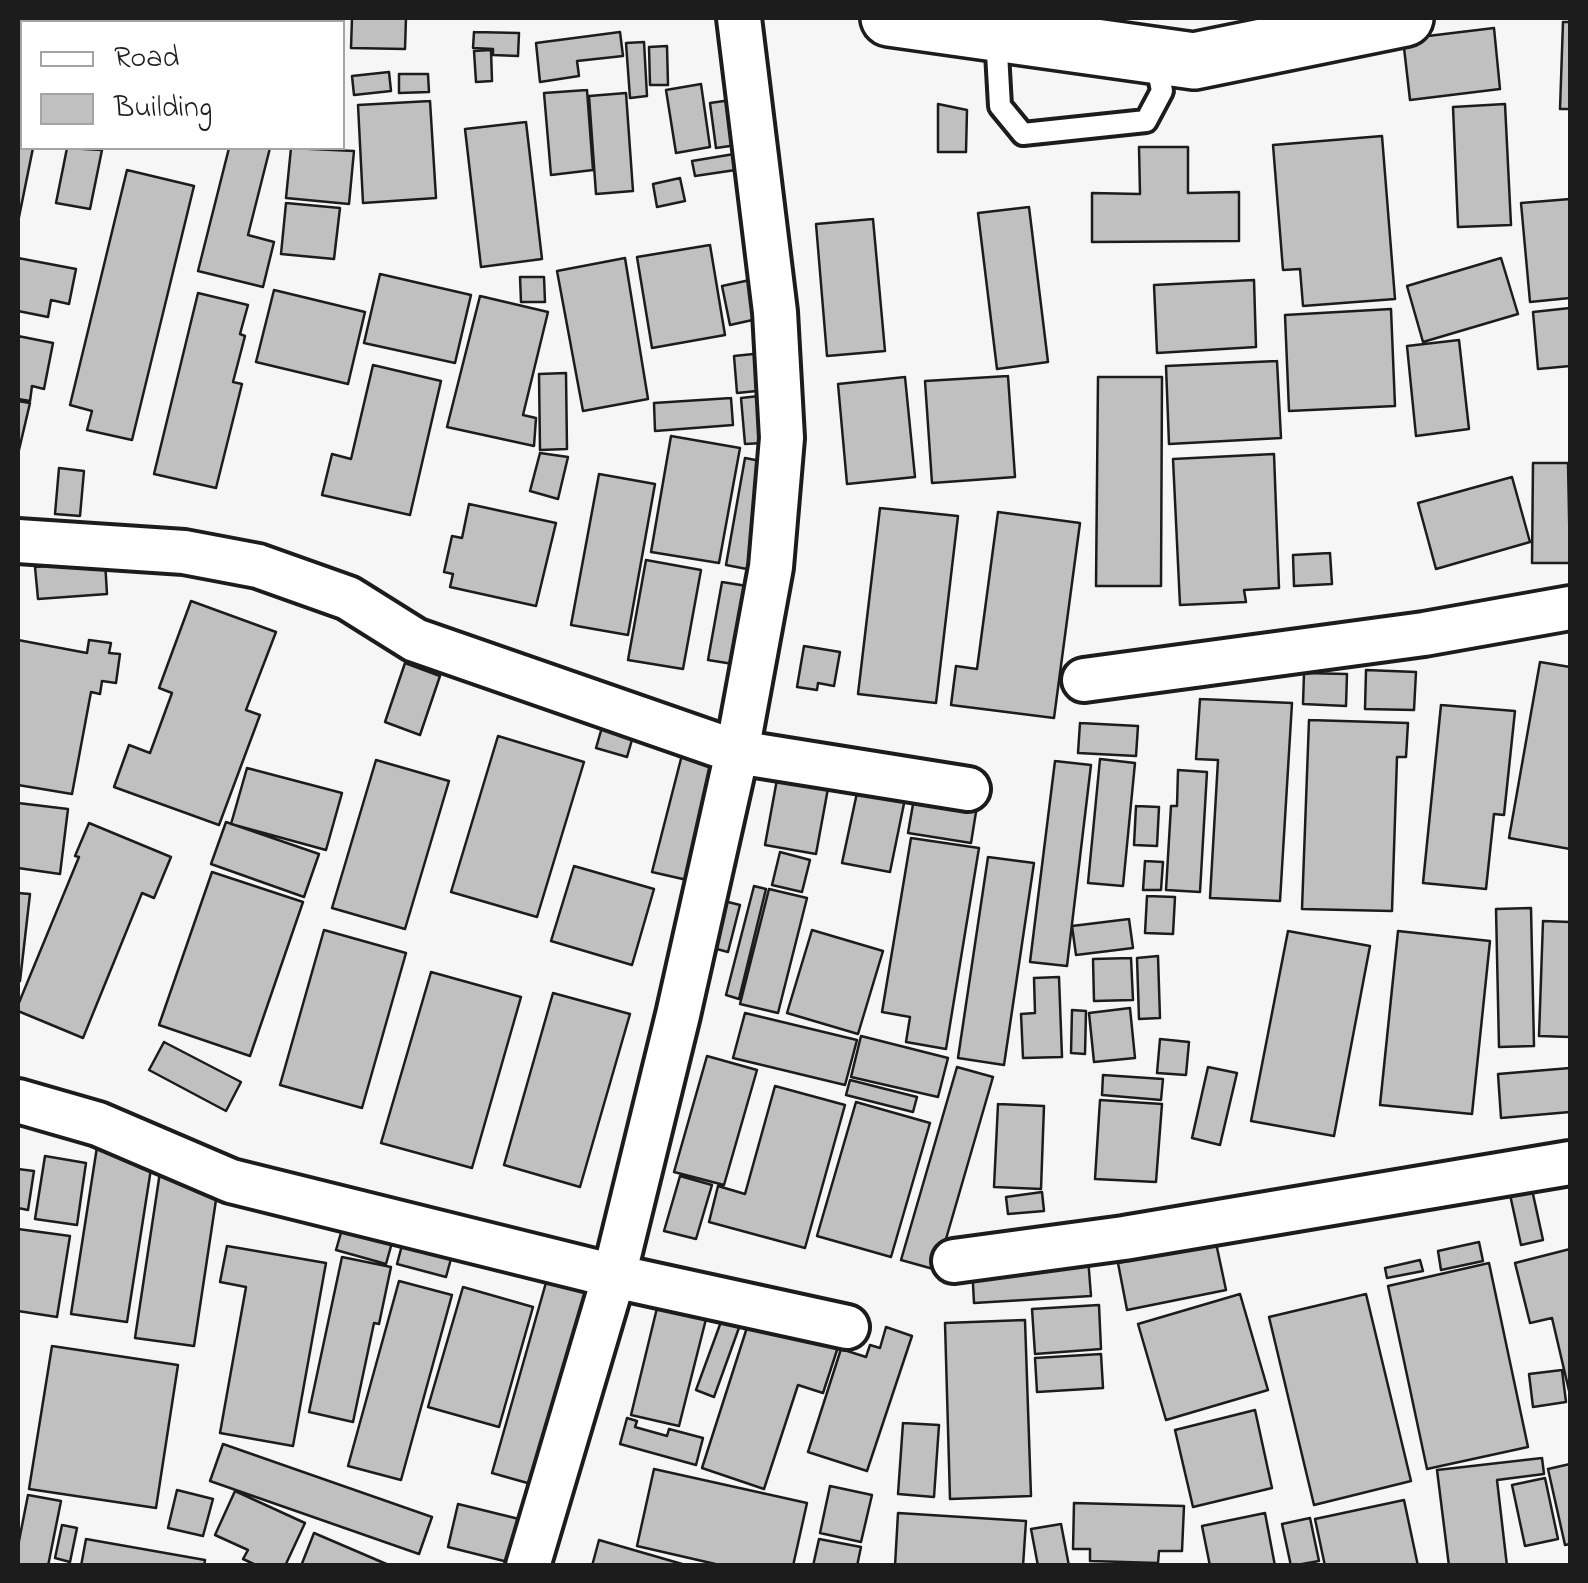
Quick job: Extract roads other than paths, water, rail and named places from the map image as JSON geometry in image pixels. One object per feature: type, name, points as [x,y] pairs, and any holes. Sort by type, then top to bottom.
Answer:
[{"type":"main road","points":[[889,18],[1194,61],[1372,22]]},
{"type":"street","points":[[528,1566],[614,1276],[737,752],[771,567],[782,438],[775,312],[740,18]]},
{"type":"street","points":[[18,541],[184,552],[258,566],[348,598],[415,640],[737,752],[968,789]]},
{"type":"street","points":[[1084,680],[1424,634],[1570,608]]},
{"type":"street","points":[[18,1101],[98,1124],[231,1180],[614,1276],[847,1327]]},
{"type":"street","points":[[954,1260],[1124,1238],[1570,1163]]},
{"type":"lane","points":[[996,33],[1000,106],[1023,134],[1146,121],[1162,91],[1155,56]]}]
